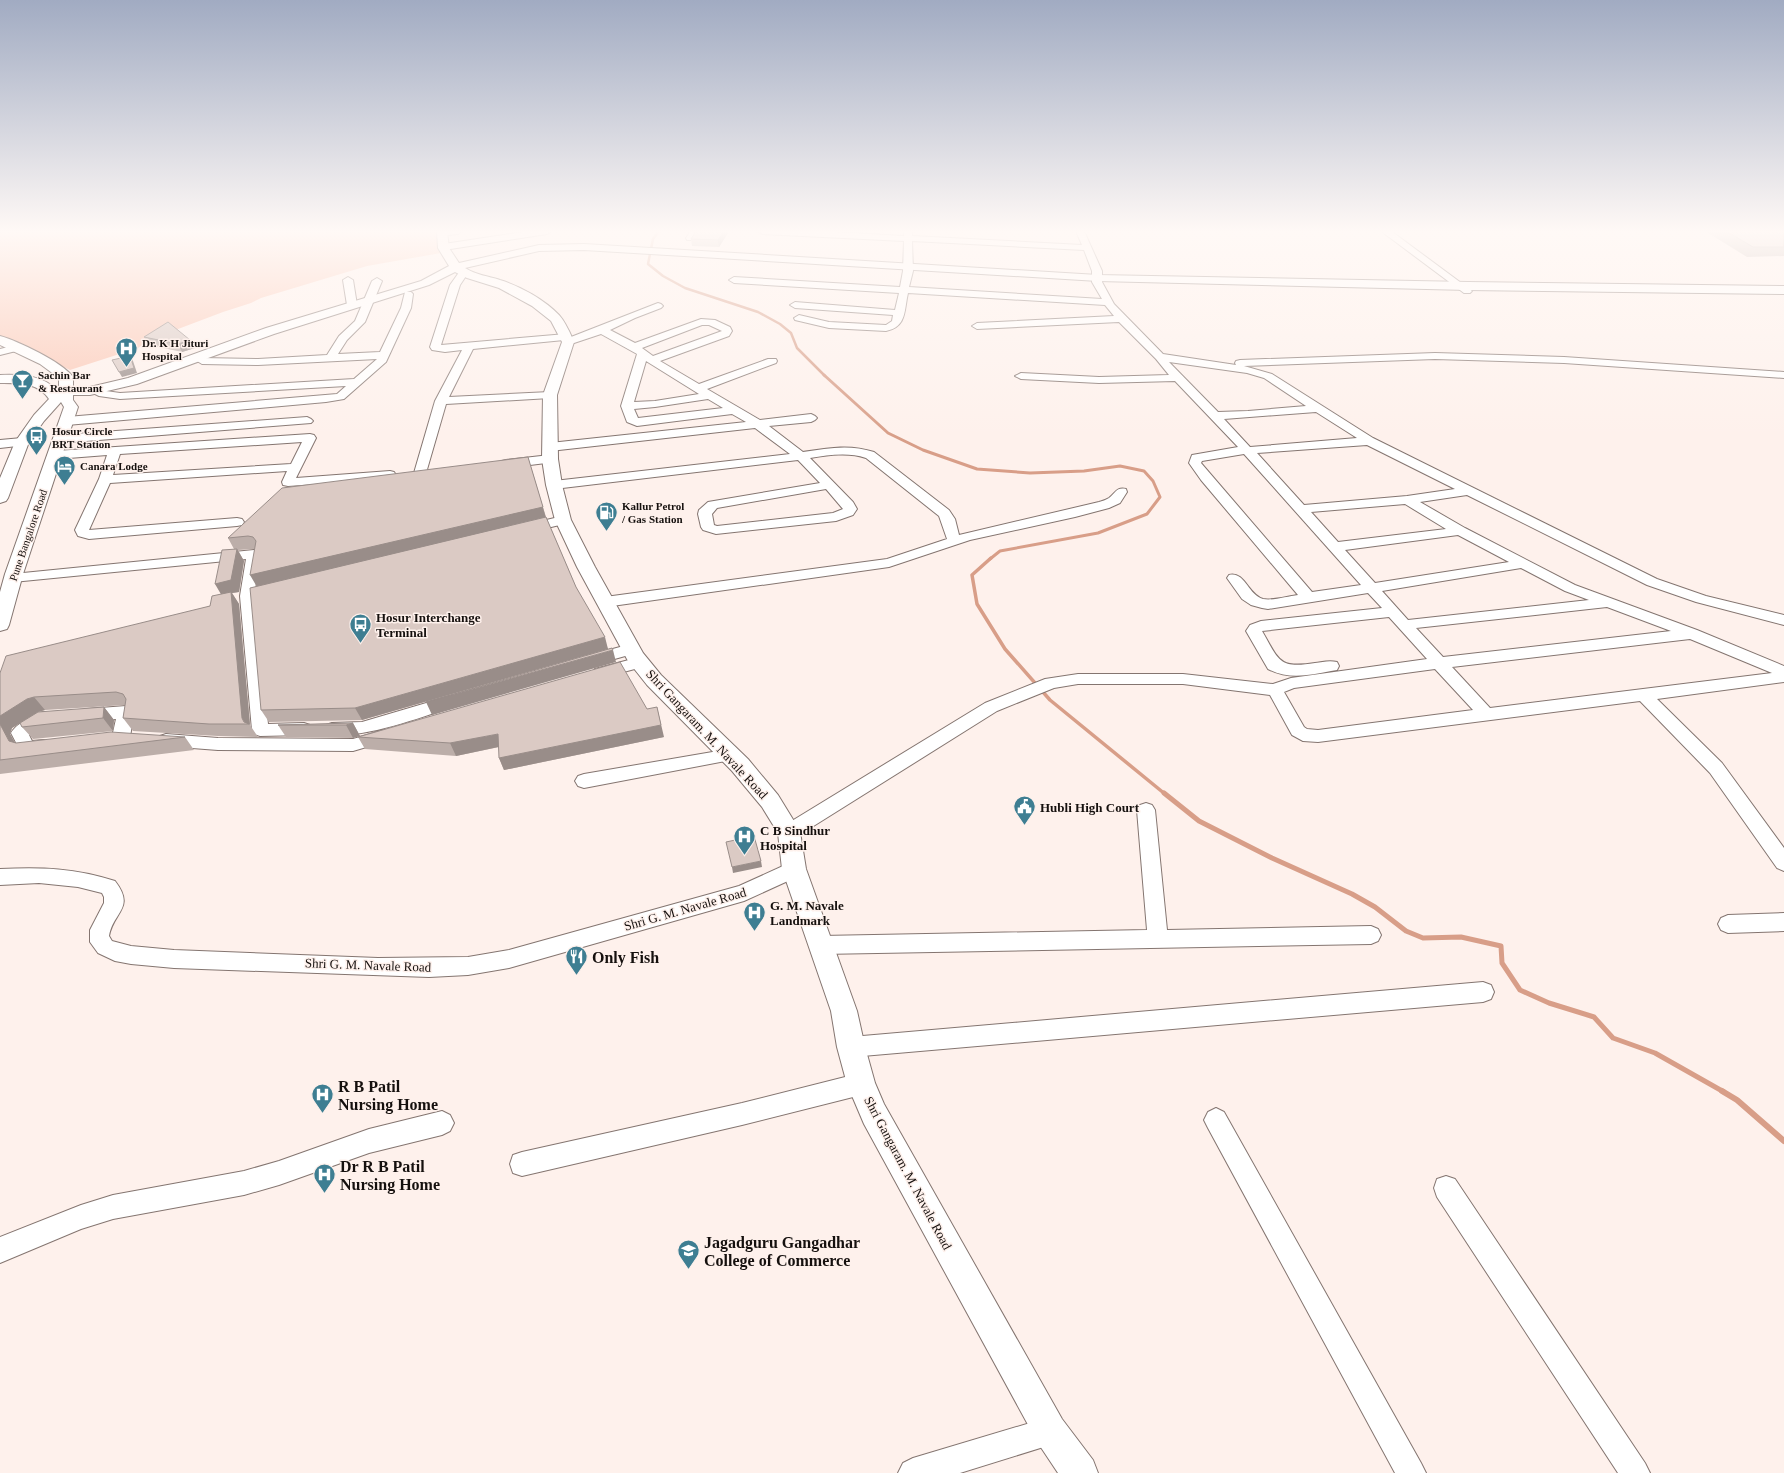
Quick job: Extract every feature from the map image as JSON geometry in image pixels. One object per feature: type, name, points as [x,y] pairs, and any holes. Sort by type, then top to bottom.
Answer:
[{"type":"main road","points":[[0,498],[22,442],[39,418],[66,399],[107,390],[202,361],[376,300]]},
{"type":"main road","points":[[107,390],[270,331],[352,305],[382,300]]},
{"type":"main road","points":[[529,300],[555,318],[567,340]]},
{"type":"main road","points":[[0,340],[53,366],[66,399]]},
{"type":"main road","name":"Shri Gangaram. M. Navale Road","points":[[567,340],[550,395],[550,453],[554,485],[563,520],[605,602],[635,655],[654,680],[730,755],[770,801],[789,832],[794,869],[844,1010],[851,1047],[861,1084],[874,1114],[1050,1431],[1080,1473]]},
{"type":"main road","points":[[6,379],[26,377],[53,366]]},
{"type":"main road","points":[[6,379],[30,381],[42,385],[53,393],[66,399]]},
{"type":"main road","name":"Pune Bangalore Road","points":[[0,625],[13,578],[61,439],[66,399]]},
{"type":"street","points":[[351,300],[352,305]]},
{"type":"street","points":[[330,358],[343,338],[360,322],[368,300]]},
{"type":"street","points":[[66,399],[172,411],[334,399],[344,394],[378,364],[385,355],[406,308],[407,300]]},
{"type":"street","points":[[450,300],[435,347],[439,349],[567,340],[602,330],[658,306]]},
{"type":"street","points":[[799,318],[829,326],[886,328],[895,325],[903,300]]},
{"type":"street","points":[[1067,300],[1109,302],[1122,319],[1249,450],[1392,612],[1487,715]]},
{"type":"street","points":[[795,305],[900,313]]},
{"type":"street","points":[[976,326],[1122,319]]},
{"type":"street","points":[[634,347],[701,322],[711,322],[728,331],[725,334],[647,357]]},
{"type":"street","points":[[602,330],[634,347],[665,369],[758,424],[801,456],[829,485],[848,505],[850,508],[848,512],[836,517],[723,530],[711,529],[708,527],[705,514],[706,510],[713,505],[829,485]]},
{"type":"street","points":[[420,473],[441,401],[469,347]]},
{"type":"street","points":[[0,352],[16,348]]},
{"type":"street","points":[[202,361],[258,362],[385,355]]},
{"type":"street","points":[[1212,365],[1436,356],[1564,360],[1784,375]]},
{"type":"street","points":[[647,357],[627,406],[631,420],[637,422],[735,410]]},
{"type":"street","points":[[1160,357],[1248,370],[1268,376],[1369,442],[1652,582],[1701,599],[1784,620]]},
{"type":"street","points":[[699,388],[772,361]]},
{"type":"street","points":[[1021,376],[1058,380],[1178,378]]},
{"type":"street","points":[[107,390],[120,396],[357,382]]},
{"type":"street","points":[[441,401],[550,395]]},
{"type":"street","points":[[627,406],[655,404],[712,396]]},
{"type":"street","points":[[1216,416],[1248,415],[1319,408]]},
{"type":"street","points":[[497,465],[550,453],[811,418]]},
{"type":"street","points":[[61,439],[307,422]]},
{"type":"street","points":[[56,455],[310,438],[288,482],[436,472]]},
{"type":"street","points":[[0,444],[22,442]]},
{"type":"street","points":[[1308,597],[1205,477],[1195,463],[1196,458],[1206,455],[1249,450],[1369,442]]},
{"type":"street","points":[[115,451],[105,479],[82,530],[83,533],[89,535],[237,522]]},
{"type":"street","points":[[554,485],[846,451],[862,452],[870,455],[944,512],[948,519],[954,541]]},
{"type":"street","points":[[105,479],[295,467]]},
{"type":"street","points":[[1300,509],[1407,500],[1468,491]]},
{"type":"street","points":[[605,602],[889,563],[954,541],[1076,513],[1104,505],[1115,500],[1121,492]]},
{"type":"street","points":[[1407,500],[1460,531],[1570,588],[1692,634],[1784,672]]},
{"type":"street","points":[[516,531],[563,520]]},
{"type":"street","points":[[1334,547],[1460,531]]},
{"type":"street","points":[[13,578],[254,554],[240,597],[260,730],[362,728],[467,697]]},
{"type":"street","points":[[1234,578],[1247,596],[1260,604],[1522,564]]},
{"type":"street","points":[[240,597],[263,592]]},
{"type":"street","points":[[1404,625],[1610,603]]},
{"type":"street","points":[[1392,612],[1261,626],[1255,628],[1254,631],[1274,665],[1279,669],[1287,671],[1435,659],[1692,634]]},
{"type":"street","points":[[583,671],[635,655]]},
{"type":"street","points":[[789,832],[990,707],[1004,700],[1051,683],[1078,679],[1183,679],[1275,690],[1291,683],[1435,659]]},
{"type":"street","points":[[1275,690],[1294,726],[1303,735],[1310,736],[1784,677]]},
{"type":"street","points":[[1644,695],[1716,768],[1784,863]]},
{"type":"street","points":[[58,744],[27,748],[19,733],[45,717],[126,712],[128,738],[218,744],[353,745],[459,715]]},
{"type":"street","points":[[584,781],[730,755]]},
{"type":"street","points":[[1146,810],[1158,939]]},
{"type":"street","name":"Shri G. M. Navale Road","points":[[0,877],[39,874],[78,879],[108,887],[113,894],[114,903],[102,924],[100,937],[105,946],[119,952],[176,959],[214,959],[403,967],[447,967],[479,966],[509,959],[714,902],[744,893],[794,869]]},
{"type":"street","points":[[1728,924],[1784,922]]},
{"type":"street","points":[[821,945],[1371,934]]},
{"type":"street","points":[[851,1047],[1483,992]]},
{"type":"street","points":[[522,1164],[742,1114],[861,1084]]},
{"type":"street","points":[[1216,1120],[1411,1473]]},
{"type":"street","points":[[0,1250],[81,1217],[113,1207],[244,1182],[279,1173],[369,1141],[442,1123]]},
{"type":"street","points":[[1446,1188],[1635,1473]]},
{"type":"street","points":[[924,1471],[1050,1431]]},
{"type":"shaded area","points":[[0,300],[258,300],[149,340],[138,348],[70,370],[0,336]]},
{"type":"building","points":[[168,322],[190,340],[178,344],[144,337]]},
{"type":"building","points":[[130,356],[134,368],[119,372],[112,360]]},
{"type":"building","points":[[528,457],[543,507],[250,575],[256,541],[253,537],[248,536],[228,538],[282,488]]},
{"type":"building","points":[[546,517],[576,587],[605,637],[355,708],[261,710],[250,588]]},
{"type":"building","points":[[237,549],[231,580],[215,584],[222,550]]},
{"type":"building","points":[[231,592],[242,718],[244,722],[249,724],[209,724],[123,718],[126,699],[123,694],[116,692],[34,697],[27,699],[0,716],[0,673],[6,656],[210,606],[212,596]]},
{"type":"building","points":[[612,648],[613,650],[426,702]]},
{"type":"building","points":[[620,662],[647,709],[657,707],[661,725],[499,758],[498,734],[450,743],[358,737]]},
{"type":"building","points":[[104,707],[103,718],[22,727],[20,723],[38,712]]},
{"type":"building","points":[[353,723],[346,725],[278,725]]},
{"type":"building","points":[[0,724],[9,741],[16,743],[111,732],[185,737],[0,760]]},
{"type":"building","name":"C B Sindhur Hospital","points":[[754,836],[761,861],[732,867],[726,842]]},
{"type":"waterway","points":[[721,300],[758,312],[780,324],[791,333],[797,348],[824,375]]},
{"type":"waterway","points":[[824,375],[888,433],[923,450],[977,469],[1030,473],[1084,471],[1120,466],[1144,471],[1153,481],[1160,497],[1147,514],[1098,533],[1000,551],[990,559]]},
{"type":"waterway","points":[[991,558],[972,575],[977,604],[1005,649],[1050,700],[1165,794]]},
{"type":"waterway","points":[[1164,793],[1199,821],[1272,858],[1352,894],[1375,907],[1406,931],[1423,938],[1461,937],[1501,946],[1502,963],[1520,990],[1549,1003],[1594,1017],[1613,1038],[1655,1053],[1724,1092]]},
{"type":"waterway","points":[[1722,1091],[1737,1100],[1784,1141]]},
{"type":"place","name":"Dr. K H Jituri Hospital","points":[[126,368]]},
{"type":"place","name":"Sachin Bar & Restaurant","points":[[22,400]]},
{"type":"place","name":"Hosur Circle BRT Station","points":[[37,456]]},
{"type":"place","name":"Canara Lodge","points":[[64,486]]},
{"type":"place","name":"Kallur Petrol / Gas Station","points":[[606,532]]},
{"type":"place","name":"Hosur Interchange Terminal","points":[[361,644]]},
{"type":"place","name":"Hubli High Court","points":[[1025,826]]},
{"type":"place","name":"C B Sindhur Hospital","points":[[744,856]]},
{"type":"place","name":"G. M. Navale Landmark","points":[[754,932]]},
{"type":"place","name":"Only Fish","points":[[576,976]]},
{"type":"place","name":"R B Patil Nursing Home","points":[[323,1114]]},
{"type":"place","name":"Dr R B Patil Nursing Home","points":[[325,1194]]},
{"type":"place","name":"Jagadguru Gangadhar College of Commerce","points":[[689,1270]]}]
